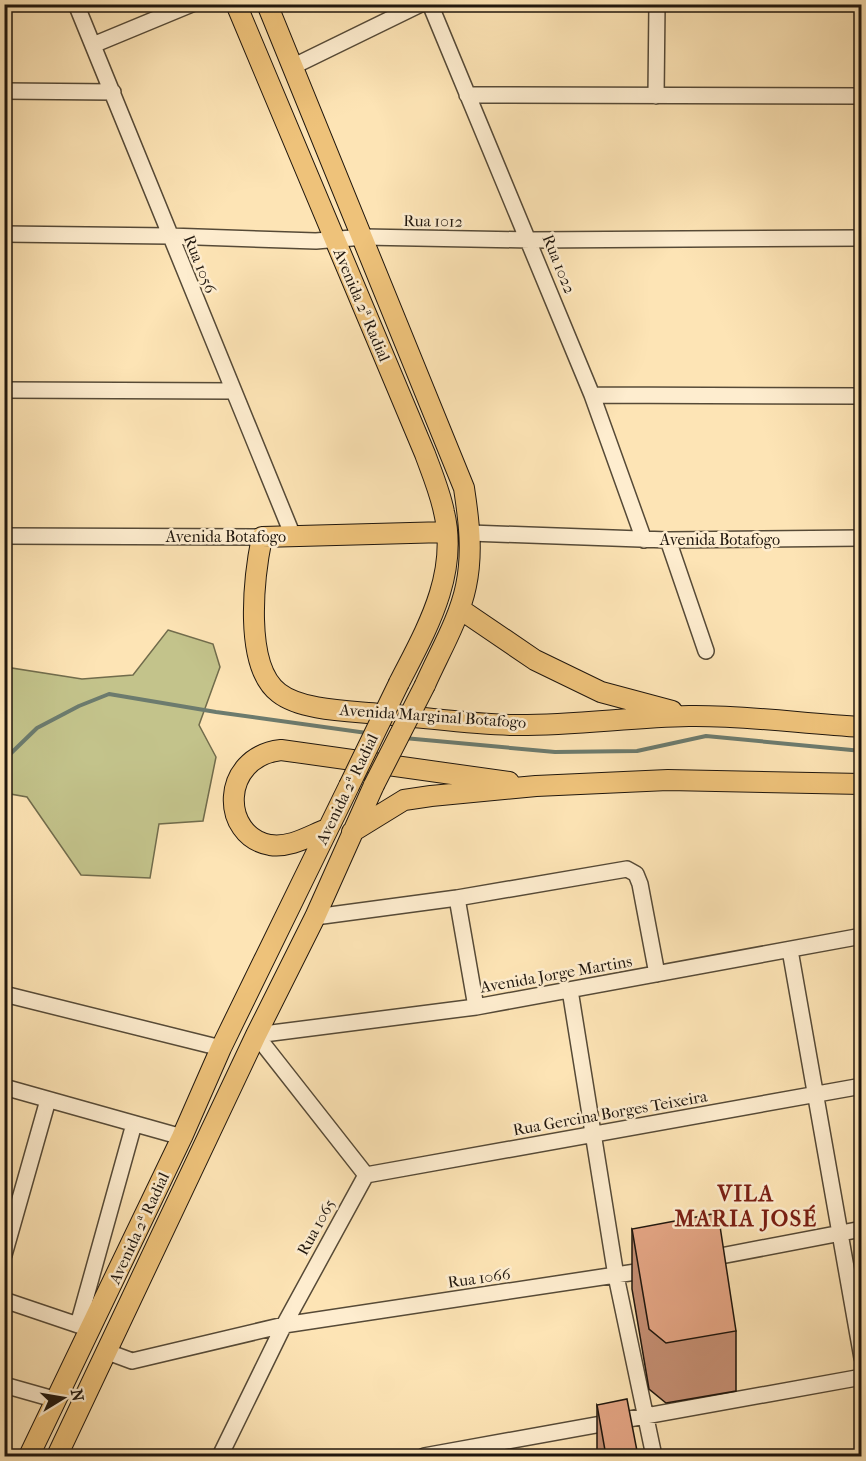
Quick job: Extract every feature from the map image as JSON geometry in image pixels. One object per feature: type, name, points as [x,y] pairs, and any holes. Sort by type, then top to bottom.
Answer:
[{"type":"main road","name":"Avenida 2ª Radial","points":[[29,1456],[57,1400],[86,1325],[182,1137],[221,1048],[434,614],[446,574],[445,513],[425,454],[236,4]]},
{"type":"main road","name":"Avenida 2ª Radial","points":[[57,1456],[105,1351],[205,1148],[256,1035],[315,917],[374,784],[425,685],[460,609],[467,585],[470,533],[464,488],[364,237],[267,4]]},
{"type":"main road","points":[[351,279],[364,237]]},
{"type":"main road","name":"Avenida Botafogo","points":[[262,537],[447,532]]},
{"type":"main road","name":"Avenida Marginal Botafogo","points":[[262,537],[258,559],[255,636],[260,667],[269,683],[279,694],[298,702],[340,710],[512,725],[691,716],[861,727]]},
{"type":"main road","points":[[460,609],[535,660],[600,692],[691,716]]},
{"type":"main road","points":[[327,829],[293,844],[269,845],[249,834],[237,818],[233,798],[242,771],[263,754],[281,750],[536,786]]},
{"type":"main road","points":[[352,832],[404,800],[536,786],[668,780],[861,784]]},
{"type":"main road","points":[[256,1035],[246,1024],[266,981],[261,967]]},
{"type":"street","name":"Rua 1056","points":[[76,4],[293,536]]},
{"type":"street","points":[[93,45],[192,4]]},
{"type":"street","points":[[294,66],[421,4]]},
{"type":"street","name":"Rua 1022","points":[[430,4],[530,240],[592,395],[644,540]]},
{"type":"street","points":[[656,96],[657,4]]},
{"type":"street","points":[[4,90],[113,92]]},
{"type":"street","points":[[467,94],[861,96]]},
{"type":"street","name":"Rua 1012","points":[[4,234],[334,240],[364,237],[530,240],[861,238]]},
{"type":"street","points":[[4,390],[233,391]]},
{"type":"street","points":[[592,395],[861,396]]},
{"type":"street","name":"Avenida Botafogo","points":[[470,533],[644,540],[861,538]]},
{"type":"street","name":"Avenida Botafogo","points":[[4,536],[262,537]]},
{"type":"street","points":[[668,540],[706,651]]},
{"type":"street","points":[[315,917],[457,898],[627,869],[636,874],[640,884],[657,974]]},
{"type":"street","points":[[457,898],[476,1007]]},
{"type":"street","name":"Avenida Jorge Martins","points":[[256,1035],[476,1007],[861,936]]},
{"type":"street","points":[[790,950],[861,1358]]},
{"type":"street","points":[[570,990],[616,1276],[654,1456]]},
{"type":"street","points":[[4,994],[221,1048]]},
{"type":"street","points":[[256,1035],[366,1175]]},
{"type":"street","name":"Rua Gercina Borges Teixeira","points":[[366,1175],[861,1086]]},
{"type":"street","points":[[4,1087],[182,1137]]},
{"type":"street","points":[[4,1255],[48,1100]]},
{"type":"street","points":[[4,1300],[86,1325],[134,1125]]},
{"type":"street","name":"Rua 1065","points":[[220,1456],[284,1325],[366,1175]]},
{"type":"street","points":[[687,1262],[861,1229]]},
{"type":"street","name":"Rua 1066","points":[[105,1351],[132,1361],[284,1325],[663,1267]]},
{"type":"street","points":[[424,1456],[861,1377]]},
{"type":"street","points":[[4,1384],[57,1400]]},
{"type":"green space","points":[[168,630],[213,644],[220,667],[199,725],[216,757],[203,821],[159,824],[150,878],[81,875],[27,797],[5,793],[5,667],[82,679],[133,675]]},
{"type":"building","points":[[718,1213],[736,1331],[666,1343],[649,1329],[632,1229]]},
{"type":"building","points":[[627,1399],[638,1456],[606,1456],[597,1405]]},
{"type":"waterway","points":[[4,760],[37,728],[79,706],[109,694],[216,712],[367,733]]},
{"type":"waterway","points":[[404,738],[555,752],[637,751],[706,736],[862,751]]},
{"type":"district","name":"VILA MARIA JOSÉ","points":[[746,1206]]}]
